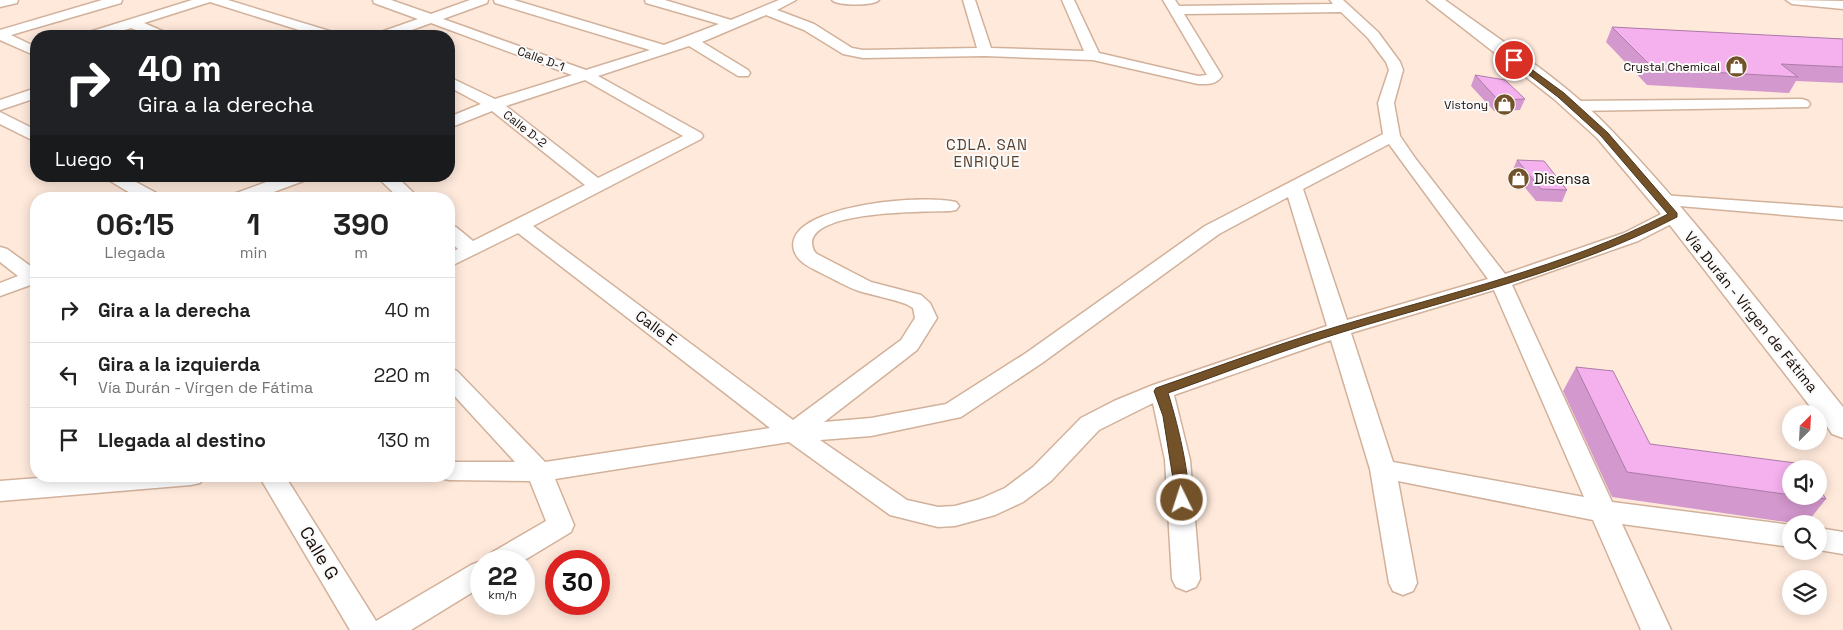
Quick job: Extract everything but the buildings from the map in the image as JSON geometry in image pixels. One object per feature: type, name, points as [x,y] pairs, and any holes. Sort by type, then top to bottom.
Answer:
[{"type":"main road","name":"Vía Durán - Vírgen de Fátima","points":[[1435,0],[1574,106],[1604,134],[1668,208],[1843,427]]},
{"type":"street","points":[[0,3],[12,0]]},
{"type":"street","points":[[0,34],[116,0]]},
{"type":"street","points":[[110,30],[205,0]]},
{"type":"street","points":[[215,0],[312,30]]},
{"type":"street","name":"Calle D-1","points":[[379,0],[586,75],[695,136],[596,185]]},
{"type":"street","points":[[399,30],[482,0]]},
{"type":"street","points":[[500,0],[665,50]]},
{"type":"street","points":[[651,0],[732,24]]},
{"type":"street","points":[[838,0],[873,0]]},
{"type":"street","points":[[969,0],[984,52]]},
{"type":"street","points":[[1068,0],[1093,56]]},
{"type":"street","points":[[1792,0],[1843,5]]},
{"type":"street","points":[[455,121],[494,105],[691,41],[732,24],[765,5],[785,2]]},
{"type":"street","points":[[1172,5],[1341,4],[1373,35],[1393,62],[1396,70],[1386,103],[1392,136],[1408,161],[1500,282],[1656,630]]},
{"type":"street","points":[[765,5],[809,27],[848,50],[863,54],[984,52],[1093,56],[1198,80],[1210,80],[1215,76],[1172,5]]},
{"type":"street","points":[[132,23],[148,30]]},
{"type":"street","points":[[0,34],[30,49]]},
{"type":"street","points":[[691,41],[743,73]]},
{"type":"street","name":"Calle D-2","points":[[455,84],[494,105],[596,185]]},
{"type":"street","points":[[0,105],[30,95]]},
{"type":"street","points":[[1574,106],[1802,104]]},
{"type":"street","points":[[0,117],[30,134]]},
{"type":"street","points":[[455,471],[539,472],[793,433],[871,427],[953,411],[1034,358],[1212,230],[1392,136]]},
{"type":"street","points":[[122,182],[141,192]]},
{"type":"street","points":[[257,192],[284,182]]},
{"type":"street","points":[[392,182],[403,192]]},
{"type":"street","points":[[455,258],[596,185]]},
{"type":"street","points":[[1294,188],[1383,469],[1403,584]]},
{"type":"street","points":[[793,433],[909,345],[926,318],[925,310],[918,301],[864,286],[808,258],[802,247],[804,236],[812,226],[824,220],[876,208],[950,206]]},
{"type":"street","points":[[1668,208],[1843,214]]},
{"type":"street","name":"Calle E","points":[[518,224],[793,433],[900,508],[938,518],[955,516],[986,508],[1014,495],[1042,474],[1090,424],[1122,407],[1161,391],[1340,329],[1500,282],[1631,236],[1668,208]]},
{"type":"street","points":[[455,236],[470,249]]},
{"type":"street","points":[[0,253],[30,274]]},
{"type":"street","points":[[0,290],[30,279]]},
{"type":"street","points":[[455,382],[539,472],[561,525],[519,550]]},
{"type":"street","points":[[1161,391],[1170,416],[1180,480],[1186,579]]},
{"type":"street","points":[[1383,469],[1602,511],[1782,535]]},
{"type":"street","points":[[0,491],[115,482]]},
{"type":"street","name":"Calle G","points":[[276,482],[366,630]]},
{"type":"street","points":[[1827,541],[1843,543]]},
{"type":"street","points":[[386,630],[470,580]]},
{"type":"place","name":"Crystal Chemical","points":[[1736,67]]},
{"type":"place","name":"Vistony","points":[[1504,105]]},
{"type":"place","name":"Disensa","points":[[1518,179]]},
{"type":"district","name":"CDLA. SAN ENRIQUE","points":[[987,154]]},
{"type":"route","points":[[1182,500],[1170,416],[1161,391],[1340,329],[1500,282],[1631,236],[1674,215],[1604,134],[1561,95],[1514,60]]}]
